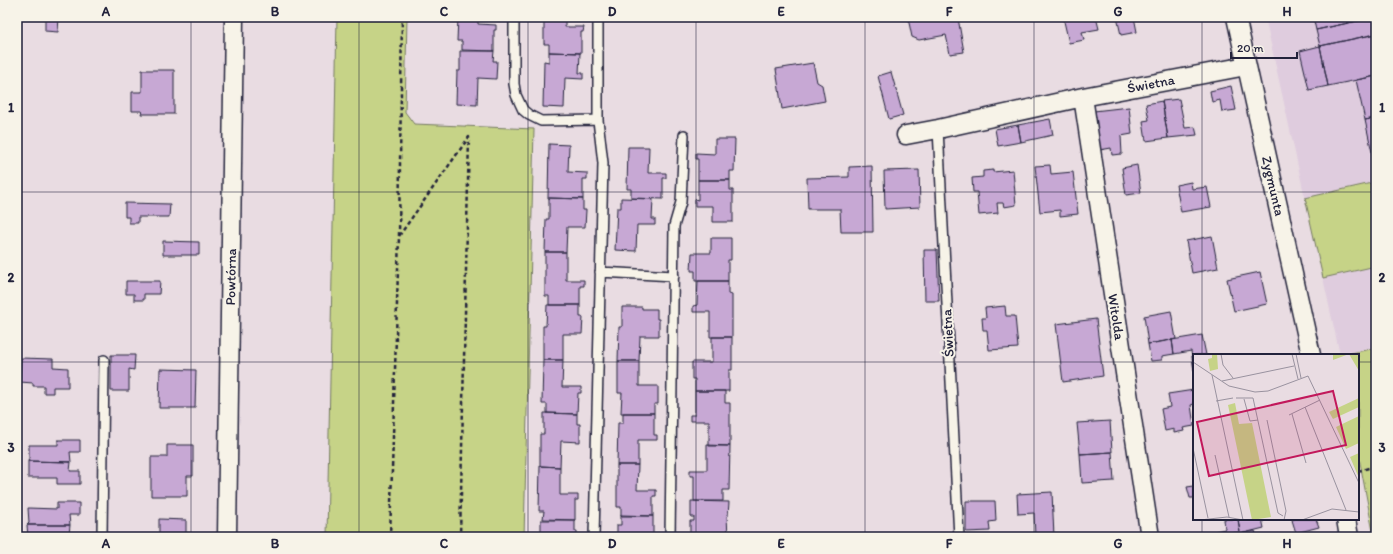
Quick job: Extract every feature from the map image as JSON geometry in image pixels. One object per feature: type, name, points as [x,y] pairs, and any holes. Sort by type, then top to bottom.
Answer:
[{"type":"street","name":"Powtórna","points":[[228,537],[234,17]]},
{"type":"street","name":"Zygmunta","points":[[1236,17],[1311,354]]},
{"type":"street","name":"Świetna","points":[[906,135],[1083,97],[1246,66]]},
{"type":"street","name":"Witolda","points":[[1083,97],[1150,537]]},
{"type":"street","points":[[1346,520],[1349,537]]},
{"type":"lane","points":[[514,17],[514,84],[516,95],[523,110],[528,115],[541,120],[598,120]]},
{"type":"lane","points":[[594,537],[603,163],[598,120],[598,17]]},
{"type":"lane","name":"Świetna","points":[[938,129],[959,537]]},
{"type":"lane","points":[[670,537],[674,226],[681,202],[684,135]]},
{"type":"lane","points":[[600,272],[674,276]]},
{"type":"lane","points":[[102,537],[104,360]]},
{"type":"path","points":[[390,537],[399,236],[402,17]]},
{"type":"path","points":[[399,236],[469,137],[460,537]]},
{"type":"path","points":[[1359,471],[1376,466]]},
{"type":"shaded area","points":[[1265,17],[1376,17],[1376,182],[1305,198]]},
{"type":"shaded area","points":[[1376,266],[1376,348],[1340,354],[1323,278]]},
{"type":"green space","points":[[337,17],[407,17],[405,112],[414,124],[534,129],[524,537],[327,537]]},
{"type":"green space","points":[[1376,182],[1376,266],[1323,278],[1305,198]]},
{"type":"green space","points":[[1376,348],[1376,537],[1374,537],[1359,457],[1359,354],[1346,354]]},
{"type":"building","points":[[45,17],[59,17],[58,32],[45,31]]},
{"type":"building","points":[[458,17],[478,17],[478,24],[496,25],[496,30],[494,30],[494,51],[462,50],[462,41],[457,41]]},
{"type":"building","points":[[544,17],[565,17],[565,27],[584,27],[583,32],[581,32],[581,53],[549,52],[549,44],[544,44]]},
{"type":"building","points":[[949,17],[950,20],[958,18],[964,52],[950,54],[946,35],[919,40],[912,37],[908,18]]},
{"type":"building","points":[[1063,17],[1096,17],[1099,29],[1082,32],[1084,40],[1069,43]]},
{"type":"building","points":[[1117,17],[1134,17],[1137,32],[1121,35]]},
{"type":"building","points":[[1313,17],[1347,17],[1348,23],[1316,30]]},
{"type":"building","points":[[1347,17],[1376,17],[1348,23]]},
{"type":"building","points":[[1376,17],[1376,34],[1320,46],[1316,30]]},
{"type":"building","points":[[1376,34],[1376,76],[1328,86],[1320,46]]},
{"type":"building","points":[[1320,46],[1328,86],[1309,90],[1300,51]]},
{"type":"building","points":[[460,51],[494,51],[493,61],[497,61],[496,79],[478,78],[477,105],[456,104],[457,71],[460,71]]},
{"type":"building","points":[[549,52],[580,53],[579,73],[583,73],[583,79],[565,78],[564,108],[543,107],[544,61],[549,62]]},
{"type":"building","points":[[813,63],[817,82],[822,85],[825,101],[782,109],[776,69]]},
{"type":"building","points":[[142,70],[174,70],[174,114],[141,114],[142,111],[132,111],[132,92],[142,92]]},
{"type":"building","points":[[891,72],[903,115],[889,119],[878,76]]},
{"type":"building","points":[[1376,76],[1376,118],[1365,120],[1356,80]]},
{"type":"building","points":[[1231,86],[1236,110],[1222,112],[1220,100],[1212,102],[1210,91]]},
{"type":"building","points":[[1179,99],[1185,128],[1195,127],[1197,135],[1168,138],[1162,101]]},
{"type":"building","points":[[1162,101],[1168,138],[1146,141],[1143,121],[1149,120],[1146,104]]},
{"type":"building","points":[[1129,107],[1132,134],[1121,136],[1122,154],[1112,155],[1111,148],[1100,150],[1094,111]]},
{"type":"building","points":[[1376,118],[1376,156],[1373,157],[1365,120]]},
{"type":"building","points":[[1050,119],[1053,135],[1021,142],[1018,125]]},
{"type":"building","points":[[1018,125],[1021,142],[998,146],[995,129]]},
{"type":"building","points":[[715,139],[735,139],[734,171],[730,171],[730,180],[698,180],[698,159],[696,159],[696,153],[715,154]]},
{"type":"building","points":[[549,144],[569,145],[568,172],[587,173],[587,179],[583,179],[583,199],[548,198]]},
{"type":"building","points":[[628,147],[649,147],[648,173],[666,173],[666,178],[663,178],[663,199],[631,198],[631,189],[627,189]]},
{"type":"building","points":[[1050,165],[1051,174],[1073,172],[1078,214],[1060,216],[1060,210],[1040,212],[1035,166]]},
{"type":"building","points":[[1137,165],[1141,193],[1126,195],[1122,168]]},
{"type":"building","points":[[872,166],[873,232],[841,232],[840,209],[808,209],[807,178],[849,177],[849,167]]},
{"type":"building","points":[[919,170],[920,207],[885,209],[884,171]]},
{"type":"building","points":[[993,170],[993,172],[1013,170],[1016,205],[1004,207],[1003,203],[997,203],[998,213],[979,215],[977,192],[973,192],[972,178],[983,177],[983,171]]},
{"type":"building","points":[[698,180],[730,180],[730,190],[733,190],[733,222],[713,222],[713,206],[695,206],[695,199],[698,200]]},
{"type":"building","points":[[1191,182],[1192,189],[1207,187],[1211,207],[1181,212],[1176,185]]},
{"type":"building","points":[[549,198],[583,199],[583,210],[586,210],[585,227],[567,227],[566,252],[545,252],[546,219],[549,219]]},
{"type":"building","points":[[621,198],[653,199],[652,219],[655,219],[655,225],[637,225],[636,251],[615,250],[617,208],[621,208]]},
{"type":"building","points":[[125,203],[170,204],[169,217],[138,217],[138,223],[129,223],[129,217],[125,217]]},
{"type":"building","points":[[1212,236],[1218,268],[1192,273],[1186,241]]},
{"type":"building","points":[[711,238],[731,238],[731,260],[728,260],[728,281],[695,281],[695,271],[691,271],[692,253],[711,253]]},
{"type":"building","points":[[163,241],[199,242],[199,255],[163,255]]},
{"type":"building","points":[[924,250],[937,250],[939,301],[925,301]]},
{"type":"building","points":[[545,252],[566,252],[566,280],[584,280],[584,286],[580,286],[580,305],[549,305],[549,296],[545,296]]},
{"type":"building","points":[[1260,272],[1267,304],[1234,311],[1227,279]]},
{"type":"building","points":[[126,281],[160,281],[159,294],[144,294],[144,300],[134,300],[134,294],[126,294]]},
{"type":"building","points":[[698,281],[728,281],[728,294],[732,295],[732,337],[710,337],[710,312],[693,312],[693,306],[697,305]]},
{"type":"building","points":[[547,305],[580,305],[580,317],[583,317],[582,334],[563,334],[563,360],[543,360],[543,326],[546,326]]},
{"type":"building","points":[[1005,306],[1006,316],[1015,316],[1018,348],[989,350],[987,330],[983,330],[982,318],[986,318],[985,308]]},
{"type":"building","points":[[622,307],[657,309],[657,319],[659,319],[659,336],[640,336],[639,361],[618,361],[619,327],[622,327]]},
{"type":"building","points":[[1171,311],[1176,339],[1148,344],[1144,316]]},
{"type":"building","points":[[1096,319],[1103,376],[1063,382],[1056,324]]},
{"type":"building","points":[[1202,335],[1206,354],[1193,354],[1193,364],[1191,351],[1174,354],[1172,340]]},
{"type":"building","points":[[712,337],[732,337],[732,370],[729,370],[729,391],[695,391],[695,379],[692,379],[692,362],[712,362]]},
{"type":"building","points":[[1172,340],[1174,354],[1162,356],[1162,360],[1151,361],[1148,344]]},
{"type":"building","points":[[111,355],[135,355],[134,370],[129,369],[129,391],[111,391]]},
{"type":"building","points":[[21,358],[53,359],[53,367],[68,368],[68,387],[53,387],[53,393],[44,393],[44,386],[33,386],[33,383],[20,382]]},
{"type":"building","points":[[543,360],[563,360],[562,387],[581,387],[581,393],[578,393],[577,414],[547,413],[547,404],[542,404]]},
{"type":"building","points":[[618,361],[639,361],[639,386],[658,386],[658,404],[654,404],[654,413],[621,413],[622,393],[618,393]]},
{"type":"building","points":[[160,369],[196,370],[195,408],[159,408]]},
{"type":"building","points":[[1193,390],[1193,404],[1191,405],[1193,426],[1183,428],[1184,431],[1174,433],[1174,429],[1165,431],[1161,409],[1170,407],[1168,394]]},
{"type":"building","points":[[695,391],[725,391],[725,403],[730,403],[730,446],[709,446],[709,421],[690,421],[690,415],[695,415]]},
{"type":"building","points":[[544,413],[577,414],[577,424],[580,424],[580,442],[561,441],[560,467],[540,466],[540,434],[544,434]]},
{"type":"building","points":[[623,413],[654,413],[654,435],[657,435],[657,440],[638,440],[638,465],[617,465],[618,423],[623,423]]},
{"type":"building","points":[[1110,421],[1112,452],[1080,454],[1077,423]]},
{"type":"building","points":[[58,440],[80,440],[80,452],[70,452],[71,462],[28,461],[29,445],[58,445]]},
{"type":"building","points":[[167,445],[193,445],[193,476],[187,476],[187,496],[151,496],[151,457],[167,457]]},
{"type":"building","points":[[707,445],[730,446],[729,490],[723,490],[723,501],[694,501],[694,476],[690,476],[690,470],[707,470]]},
{"type":"building","points":[[1112,452],[1114,481],[1082,483],[1080,454]]},
{"type":"building","points":[[28,461],[71,462],[70,471],[80,471],[80,484],[57,484],[57,478],[28,478]]},
{"type":"building","points":[[617,465],[638,465],[637,490],[656,490],[656,496],[653,496],[653,516],[621,516],[621,507],[617,507]]},
{"type":"building","points":[[540,466],[560,467],[560,495],[578,495],[578,500],[575,500],[575,520],[543,519],[544,511],[539,511]]},
{"type":"building","points":[[1193,486],[1193,498],[1190,498],[1187,487]]},
{"type":"building","points":[[1052,492],[1054,537],[1035,537],[1034,513],[1018,514],[1017,494]]},
{"type":"building","points":[[691,501],[729,502],[727,516],[728,537],[688,537],[688,533],[690,533],[690,521],[694,521],[694,517],[691,517]]},
{"type":"building","points":[[966,501],[995,501],[996,521],[989,522],[990,531],[966,532]]},
{"type":"building","points":[[57,503],[79,503],[79,515],[69,515],[70,525],[27,525],[29,523],[28,508],[57,509]]},
{"type":"building","points":[[621,515],[653,516],[653,536],[655,537],[617,537],[617,525],[621,525]]},
{"type":"building","points":[[159,519],[186,520],[186,536],[159,537]]},
{"type":"building","points":[[541,520],[575,520],[575,531],[577,531],[577,537],[541,537]]},
{"type":"building","points":[[1224,520],[1238,520],[1240,532],[1217,536],[1216,531],[1225,529]]},
{"type":"building","points":[[1238,520],[1262,520],[1264,528],[1240,534]]},
{"type":"building","points":[[1292,520],[1316,520],[1319,527],[1296,533]]},
{"type":"building","points":[[27,525],[70,525],[69,535],[79,535],[79,537],[28,537]]},
{"type":"building","points":[[1255,531],[1257,537],[1241,537],[1240,534]]}]
